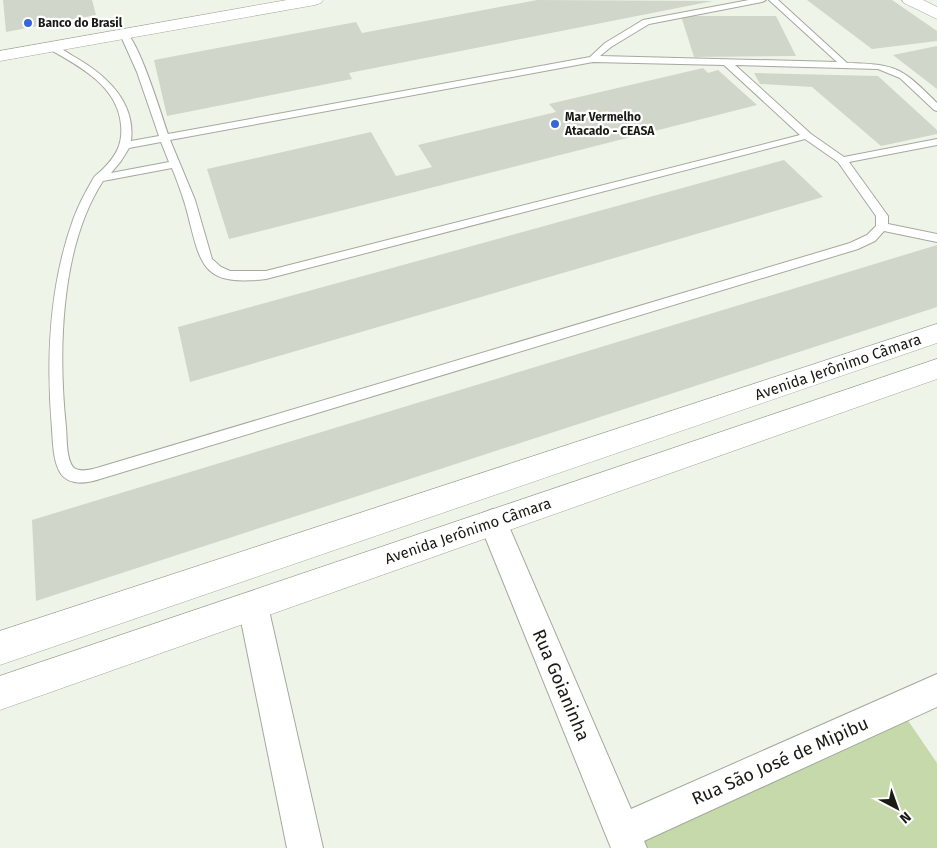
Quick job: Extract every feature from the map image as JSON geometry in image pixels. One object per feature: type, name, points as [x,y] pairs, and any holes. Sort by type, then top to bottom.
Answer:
[{"type":"main road","points":[[0,44],[249,0]]},
{"type":"main road","points":[[0,56],[315,0]]},
{"type":"main road","points":[[910,0],[929,8]]},
{"type":"main road","name":"Avenida Jerônimo Câmara","points":[[0,648],[937,333]]},
{"type":"main road","name":"Avenida Jerônimo Câmara","points":[[0,694],[937,369]]},
{"type":"street","name":"Rua Goianinha","points":[[493,522],[626,840]]},
{"type":"street","points":[[253,606],[305,848]]},
{"type":"street","name":"Rua São José de Mipibu","points":[[626,840],[937,690]]},
{"type":"lane","points":[[593,59],[598,52],[608,45],[646,22],[762,0]]},
{"type":"lane","points":[[773,0],[843,64]]},
{"type":"lane","points":[[124,34],[136,54],[165,139],[192,209],[202,252],[209,265],[218,271],[249,276],[266,275],[807,136]]},
{"type":"lane","points":[[52,47],[84,66],[110,89],[121,104],[126,121],[127,145],[98,180],[84,206],[68,253],[56,325],[57,399],[60,439],[66,469],[78,476],[116,468],[854,246],[871,238],[882,227],[882,216],[842,160],[807,136],[725,61]]},
{"type":"lane","points":[[127,145],[394,94],[593,59],[843,64],[891,68],[937,108]]},
{"type":"lane","points":[[842,160],[937,142]]},
{"type":"lane","points":[[98,180],[175,164]]},
{"type":"lane","points":[[882,227],[937,238]]},
{"type":"green space","points":[[896,703],[937,763],[937,848],[627,848]]},
{"type":"building","name":"Banco do Brasil","points":[[3,0],[92,0],[96,15],[6,32]]},
{"type":"building","points":[[537,0],[713,1],[349,73],[352,79],[167,116],[154,60],[356,22],[362,33]]},
{"type":"building","points":[[807,0],[892,0],[937,31],[937,41],[872,49]]},
{"type":"building","points":[[681,16],[776,16],[796,56],[694,57]]},
{"type":"building","points":[[937,46],[937,89],[893,55]]},
{"type":"building","points":[[703,68],[708,73],[718,70],[757,105],[229,239],[207,169],[371,132],[396,176],[432,167],[418,145],[556,112],[549,104]]},
{"type":"building","points":[[754,73],[878,76],[937,130],[937,134],[881,146],[812,87],[760,84]]},
{"type":"building","points":[[784,160],[823,197],[190,382],[178,327]]},
{"type":"building","points":[[937,245],[937,307],[36,601],[32,520]]},
{"type":"place","name":"Banco do Brasil","points":[[28,23]]},
{"type":"place","name":"Mar Vermelho Atacado - CEASA","points":[[555,124]]}]
